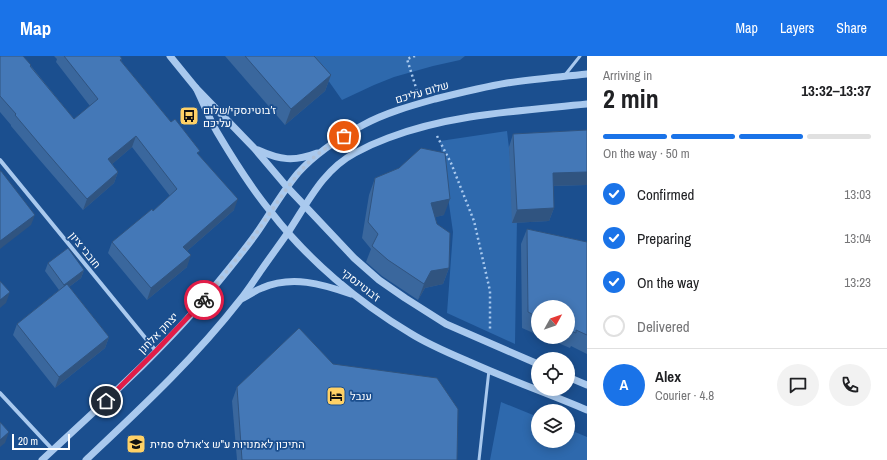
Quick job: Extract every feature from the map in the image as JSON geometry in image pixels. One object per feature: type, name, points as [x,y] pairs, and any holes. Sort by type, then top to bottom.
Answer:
[{"type":"street","name":"ז'בוטינסקי","points":[[170,56],[196,88],[254,148],[287,187],[354,258],[379,280],[446,324],[531,361]]},
{"type":"street","name":"שלום עליכם","points":[[287,187],[311,160],[324,150],[344,136],[389,113],[420,103],[471,90],[507,83],[587,74]]},
{"type":"street","name":"ז'בוטינסקי","points":[[196,88],[216,131],[242,172],[271,212],[305,251],[356,296],[410,333],[442,350],[587,410]]},
{"type":"street","points":[[86,460],[180,369],[212,334],[241,299],[318,186],[342,161],[372,144],[400,133],[431,125],[490,114],[587,104]]},
{"type":"street","points":[[254,148],[275,157],[285,159],[303,157],[324,150]]},
{"type":"street","name":"חובבי ציון","points":[[0,160],[156,351]]},
{"type":"street","name":"יצחק אלחנן","points":[[42,460],[116,391],[193,312],[256,234],[287,187]]},
{"type":"street","points":[[241,299],[263,287],[283,282],[320,284],[356,296]]},
{"type":"street","points":[[575,380],[587,385]]},
{"type":"street","points":[[0,393],[53,450]]},
{"type":"lane","points":[[564,77],[580,56]]},
{"type":"lane","points":[[479,460],[489,370]]},
{"type":"path","points":[[415,56],[407,59],[420,103]]},
{"type":"path","points":[[431,125],[451,163],[474,221],[490,291],[490,344]]},
{"type":"shaded area","points":[[311,56],[465,56],[460,60],[394,77],[342,100]]},
{"type":"shaded area","points":[[507,131],[517,217],[515,344],[447,313],[453,232],[440,141]]},
{"type":"shaded area","points":[[501,402],[531,414],[531,448],[575,448],[575,432],[587,437],[587,460],[490,460]]},
{"type":"building","points":[[0,56],[23,56],[74,119],[98,99],[64,56],[120,56],[122,59],[120,60],[171,122],[175,119],[200,151],[197,153],[238,199],[183,247],[191,255],[151,288],[112,242],[152,209],[153,211],[177,189],[136,136],[108,159],[118,172],[87,199],[0,96]]},
{"type":"building","points":[[245,56],[314,56],[331,75],[291,109]]},
{"type":"building","points":[[587,130],[587,172],[553,173],[554,208],[517,210],[513,134]]},
{"type":"building","points":[[421,148],[445,153],[450,199],[431,203],[437,224],[450,233],[449,268],[431,271],[424,284],[388,260],[372,246],[378,234],[368,222],[375,178],[399,168]]},
{"type":"building","points":[[0,171],[35,215],[0,241]]},
{"type":"building","points":[[527,229],[587,242],[587,335],[576,330],[575,333],[575,300],[531,300],[531,314],[528,312]]},
{"type":"building","points":[[68,248],[84,270],[64,285],[48,263]]},
{"type":"building","points":[[0,281],[10,292],[0,300]]},
{"type":"building","points":[[67,284],[109,337],[59,377],[17,324]]},
{"type":"building","name":"ענבל","points":[[299,328],[333,364],[437,378],[458,409],[457,460],[242,460],[237,387]]},
{"type":"building","points":[[0,422],[9,432],[0,440]]},
{"type":"way so far","points":[[204,300],[256,234],[287,187],[298,174],[311,160],[344,136]]},
{"type":"place","name":"ז׳בוטינסקי/שלום עליכם","points":[[189,116]]},
{"type":"place","name":"ענבל","points":[[336,396]]},
{"type":"place","name":"התיכון לאמנויות ע\"ש צ'ארלס סמית","points":[[136,444]]},
{"type":"route","points":[[106,401],[204,300]]}]
